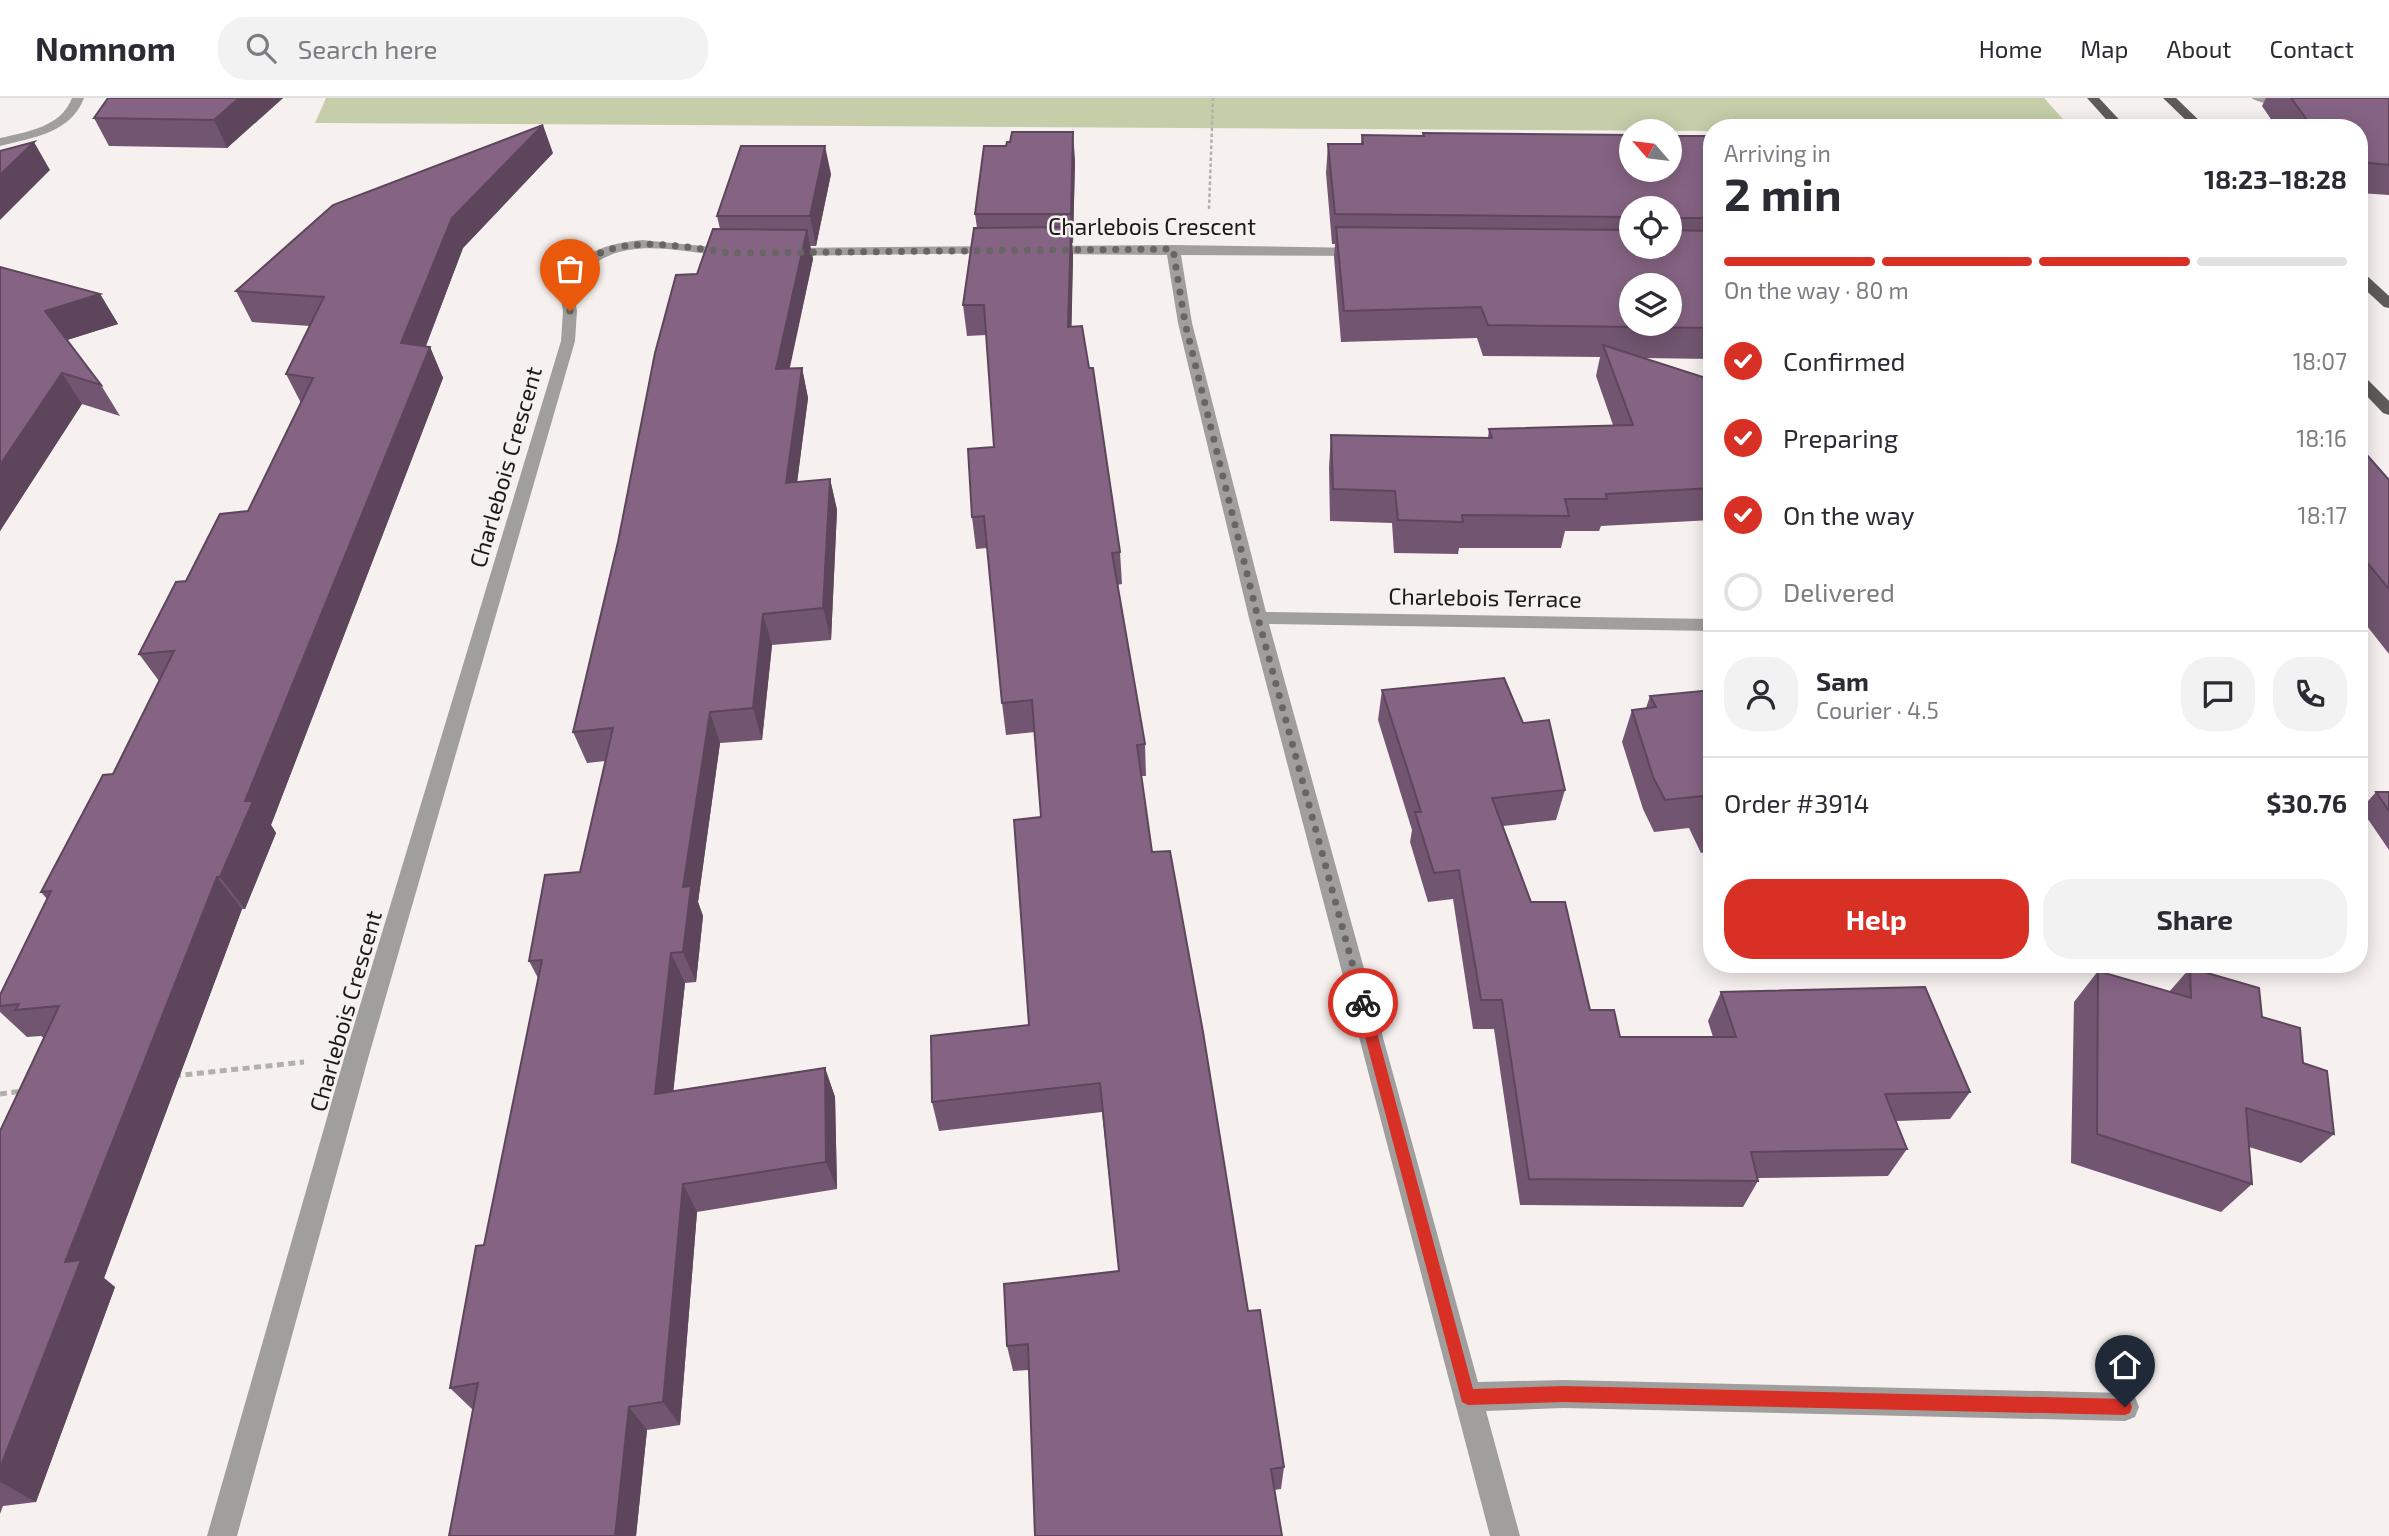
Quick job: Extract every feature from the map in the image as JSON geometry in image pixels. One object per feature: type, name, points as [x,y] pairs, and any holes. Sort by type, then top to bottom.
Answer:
[{"type":"main road","points":[[2093,98],[2113,119]]},
{"type":"main road","points":[[2169,98],[2191,119]]},
{"type":"main road","points":[[2368,284],[2389,304]]},
{"type":"main road","points":[[2368,388],[2389,410]]},
{"type":"street","points":[[0,142],[38,132],[62,120],[75,109],[78,98]]},
{"type":"street","points":[[2257,98],[2308,106]]},
{"type":"street","name":"Charlebois Crescent","points":[[222,1536],[357,1055],[568,341],[570,311],[565,284],[574,270],[590,257],[631,244],[647,243],[730,253],[1173,249],[1382,252]]},
{"type":"street","points":[[1173,249],[1185,323],[1258,618],[1505,1536]]},
{"type":"street","name":"Charlebois Terrace","points":[[1258,618],[1703,625]]},
{"type":"street","points":[[1468,1397],[1563,1394],[2125,1407]]},
{"type":"path","points":[[1213,98],[1208,230],[1226,230],[1232,251]]},
{"type":"path","points":[[166,1077],[276,1066]]},
{"type":"path","points":[[0,1094],[28,1091]]},
{"type":"green space","points":[[326,98],[2044,98],[2063,119],[1703,119],[1703,131],[1682,131],[1682,119],[1619,119],[1619,130],[315,123]]},
{"type":"building","points":[[108,98],[239,98],[214,120],[94,118]]},
{"type":"building","points":[[2291,98],[2389,98],[2389,165],[2368,163],[2368,119],[2306,119]]},
{"type":"building","points":[[543,125],[452,218],[401,343],[430,347],[245,801],[253,801],[220,877],[217,877],[65,1262],[81,1260],[0,1468],[0,1131],[59,1006],[15,1010],[19,1004],[0,1006],[0,995],[51,891],[41,892],[103,775],[113,774],[174,651],[139,654],[176,582],[186,581],[220,514],[248,511],[313,378],[286,374],[324,297],[236,291],[333,205]]},
{"type":"building","points":[[1012,132],[1073,132],[1071,214],[975,214],[984,146],[1006,146],[1007,142],[1010,142]]},
{"type":"building","points":[[1362,135],[1619,135],[1619,182],[1682,182],[1682,136],[1703,136],[1703,218],[1682,218],[1682,196],[1619,196],[1619,217],[1335,214],[1328,144],[1363,144]]},
{"type":"building","points":[[34,142],[0,175],[0,151]]},
{"type":"building","points":[[741,146],[825,146],[810,216],[717,216]]},
{"type":"building","points":[[1071,227],[1068,327],[1082,326],[1089,368],[1093,368],[1120,552],[1112,553],[1145,744],[1137,745],[1152,852],[1170,851],[1203,1032],[1248,1311],[1260,1310],[1284,1467],[1271,1469],[1282,1536],[1035,1536],[1028,1344],[1007,1346],[1004,1284],[1119,1271],[1100,1083],[932,1102],[931,1036],[1029,1025],[1014,820],[1041,817],[1032,700],[1002,703],[984,516],[972,517],[968,449],[994,447],[984,305],[963,305],[974,228]]},
{"type":"building","points":[[1336,227],[1619,230],[1619,259],[1682,259],[1682,230],[1703,231],[1703,328],[1682,328],[1682,273],[1619,273],[1619,327],[1488,325],[1481,307],[1344,311]]},
{"type":"building","points":[[713,229],[807,230],[776,369],[802,368],[786,483],[830,479],[823,608],[763,614],[753,708],[710,712],[683,887],[691,886],[683,952],[671,953],[655,1094],[825,1068],[826,1162],[683,1184],[663,1402],[629,1407],[615,1536],[449,1536],[478,1383],[450,1388],[476,1246],[484,1245],[542,960],[529,961],[545,875],[580,872],[613,728],[573,732],[618,542],[655,353],[676,275],[697,274]]},
{"type":"building","points":[[0,267],[100,294],[45,311],[101,385],[62,373],[0,465]]},
{"type":"building","points":[[1603,345],[1703,377],[1703,489],[1606,494],[1607,499],[1565,499],[1569,516],[1462,515],[1463,522],[1398,520],[1395,491],[1333,489],[1331,435],[1492,438],[1489,429],[1633,425]]},
{"type":"building","points":[[2368,456],[2389,480],[2389,589],[2368,564]]},
{"type":"building","points":[[1504,678],[1523,723],[1549,720],[1565,790],[1492,798],[1531,902],[1565,902],[1590,1010],[1614,1010],[1620,1037],[1736,1037],[1721,992],[1925,987],[1970,1092],[1885,1094],[1907,1149],[1751,1152],[1758,1181],[1529,1179],[1502,1000],[1481,1000],[1459,870],[1434,873],[1415,812],[1421,812],[1382,690]]},
{"type":"building","points":[[1703,691],[1703,798],[1702,796],[1665,800],[1653,777],[1632,710],[1656,707],[1650,696]]},
{"type":"building","points":[[2376,792],[2389,792],[2389,811]]},
{"type":"building","points":[[2098,973],[2191,998],[2190,973],[2207,973],[2259,988],[2262,1017],[2300,1028],[2303,1063],[2327,1071],[2334,1134],[2246,1108],[2252,1184],[2097,1134]]},
{"type":"way so far","points":[[570,311],[570,298],[565,284],[574,270],[590,257],[631,244],[661,244],[730,253],[1173,249],[1185,323],[1258,618],[1363,1003]]},
{"type":"route","points":[[1363,1003],[1468,1397],[1563,1394],[2125,1407]]}]
